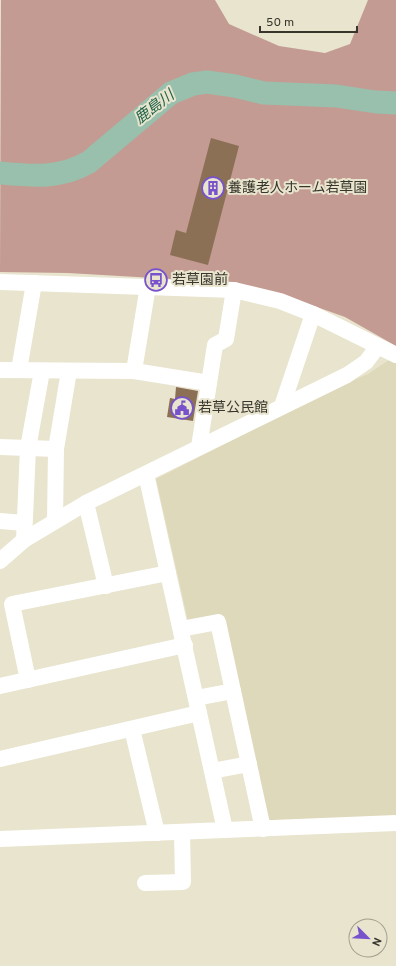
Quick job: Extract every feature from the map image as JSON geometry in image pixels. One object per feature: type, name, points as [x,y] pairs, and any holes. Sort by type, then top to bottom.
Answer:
[{"type":"street","points":[[0,282],[234,290],[280,301],[314,314],[396,355]]},
{"type":"street","points":[[20,370],[34,283]]},
{"type":"street","points":[[134,371],[148,286]]},
{"type":"street","points":[[199,447],[215,345],[226,339],[234,290]]},
{"type":"street","points":[[282,406],[314,314]]},
{"type":"street","points":[[0,561],[24,540],[86,503],[347,375],[366,362],[378,346]]},
{"type":"street","points":[[0,370],[134,371],[209,383]]},
{"type":"street","points":[[24,540],[28,448],[42,371]]},
{"type":"street","points":[[55,521],[56,449],[69,371]]},
{"type":"street","points":[[0,447],[56,449]]},
{"type":"street","points":[[146,474],[225,830]]},
{"type":"street","points":[[86,503],[106,586]]},
{"type":"street","points":[[0,521],[24,523]]},
{"type":"street","points":[[28,680],[12,604],[168,573]]},
{"type":"street","points":[[181,629],[218,622],[263,829]]},
{"type":"street","points":[[0,686],[185,645]]},
{"type":"street","points":[[0,759],[132,728],[198,706],[233,691]]},
{"type":"street","points":[[132,728],[157,833]]},
{"type":"street","points":[[212,772],[249,764]]},
{"type":"street","points":[[0,839],[396,823]]},
{"type":"street","points":[[145,883],[183,882],[182,832]]},
{"type":"shaded area","points":[[1,0],[215,0],[229,24],[279,46],[325,53],[350,44],[368,0],[396,0],[396,346],[345,317],[300,301],[206,281],[68,273],[0,272]]},
{"type":"shaded area","points":[[389,360],[396,363],[396,816],[267,821],[224,616],[188,621],[156,479],[339,386],[368,374]]},
{"type":"building","name":"養護老人ホーム若草園","points":[[211,138],[239,146],[208,265],[170,255],[176,230],[186,233]]},
{"type":"building","name":"若草公民館","points":[[176,387],[198,391],[193,421],[167,417],[170,398],[175,399]]},
{"type":"waterway","name":"鹿島川","points":[[0,173],[23,175],[57,174],[89,162],[171,93],[193,84],[207,82],[235,86],[264,93],[336,96],[376,102],[396,103]]},
{"type":"place","name":"養護老人ホーム若草園","points":[[213,188]]},
{"type":"place","name":"若草園前","points":[[156,280]]},
{"type":"place","name":"若草公民館","points":[[182,408]]}]
